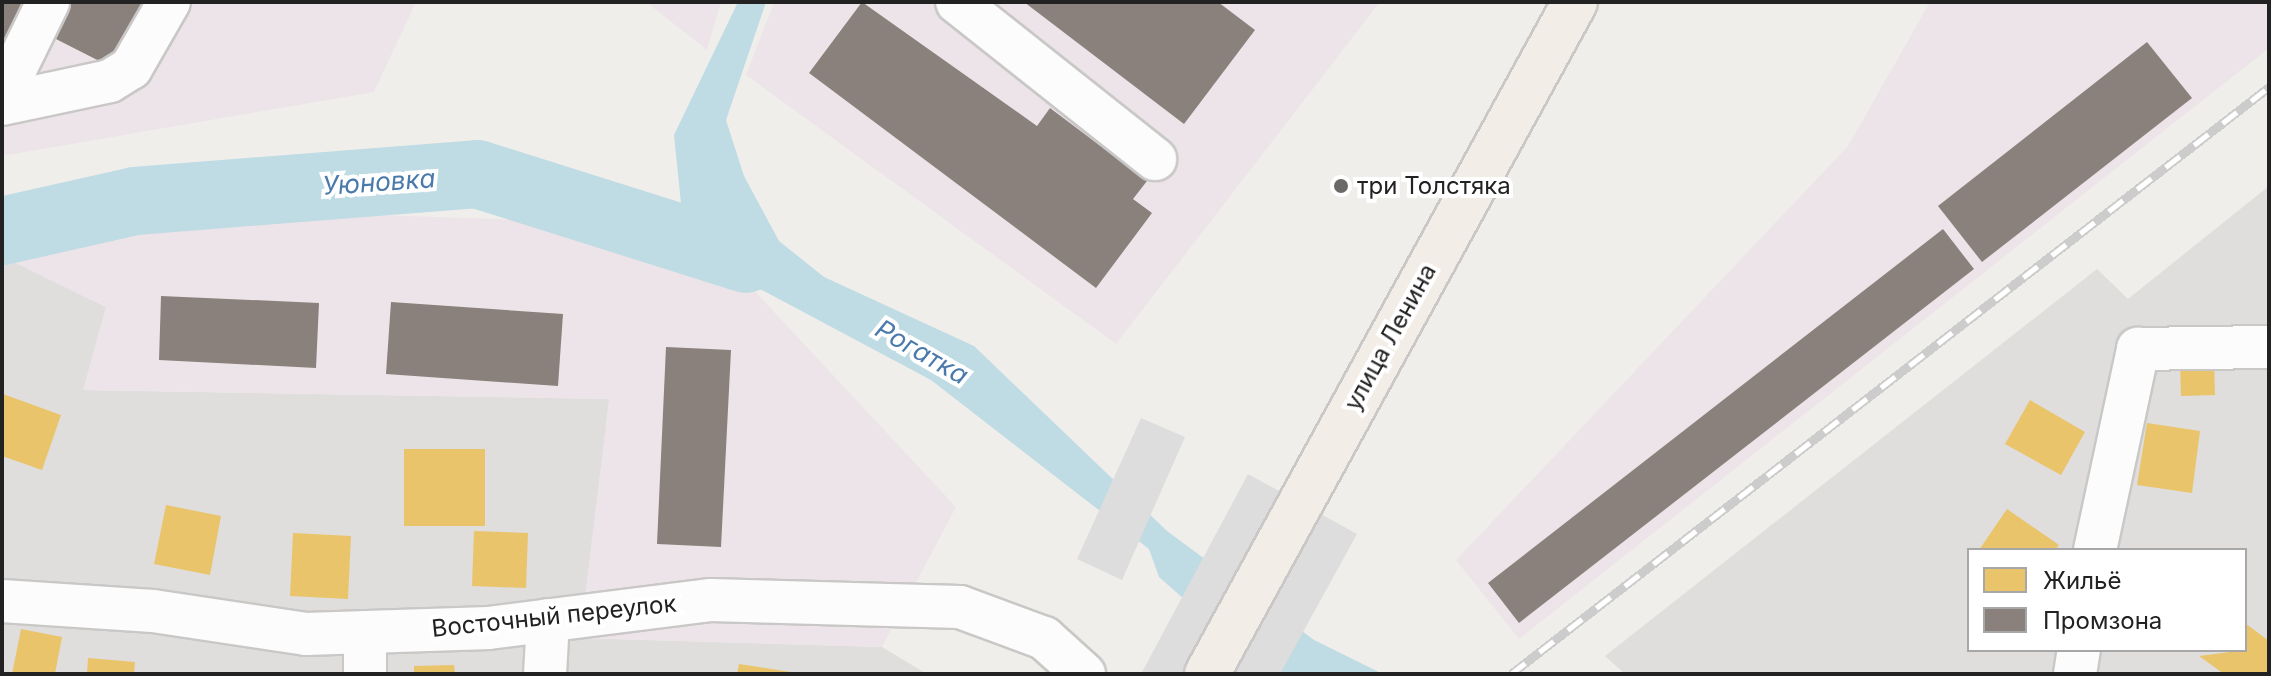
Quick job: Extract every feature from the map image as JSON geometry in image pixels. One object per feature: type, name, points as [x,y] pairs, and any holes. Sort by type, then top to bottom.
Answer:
[{"type":"main road","name":"улица Ленина","points":[[1207,674],[1575,2]]},
{"type":"street","points":[[2,96],[48,2]]},
{"type":"street","points":[[2,104],[110,81],[131,68],[169,2]]},
{"type":"street","points":[[957,2],[1155,159]]},
{"type":"street","points":[[2095,548],[2138,349],[2269,347]]},
{"type":"street","name":"Восточный переулок","points":[[5,599],[306,634],[548,620],[711,600],[960,607],[1044,638],[1084,674]]},
{"type":"street","points":[[545,674],[548,620]]},
{"type":"street","points":[[365,632],[365,674]]},
{"type":"street","points":[[2075,674],[2079,652]]},
{"type":"shaded area","points":[[2,2],[416,2],[374,92],[2,156]]},
{"type":"shaded area","points":[[646,2],[721,2],[707,50]]},
{"type":"shaded area","points":[[774,2],[1380,2],[1116,344],[746,75]]},
{"type":"shaded area","points":[[1930,2],[2269,2],[2269,48],[1519,639],[1456,560],[1848,146]]},
{"type":"shaded area","points":[[2269,186],[2269,674],[1625,674],[1605,656],[2097,269],[2128,299]]},
{"type":"shaded area","points":[[142,207],[558,221],[736,271],[956,507],[882,647],[580,638],[609,399],[83,390],[106,307],[2,256]]},
{"type":"shaded area","points":[[2,256],[106,307],[84,390],[610,399],[580,638],[882,647],[927,674],[2,674]]},
{"type":"water","name":"Рогатка","points":[[738,2],[766,2],[726,120],[744,176],[779,241],[824,277],[974,346],[1167,531],[1314,640],[1383,674],[1269,674],[1159,577],[1149,549],[931,380],[711,263],[682,213],[674,135]]},
{"type":"pier","points":[[1141,418],[1185,437],[1122,580],[1077,559]]},
{"type":"pier","points":[[1248,474],[1357,534],[1280,674],[1141,674]]},
{"type":"building: Жильё","points":[[2214,361],[2215,395],[2181,396],[2180,362]]},
{"type":"building: Жильё","points":[[3,394],[61,415],[42,470],[2,456]]},
{"type":"building: Жильё","points":[[2030,400],[2085,432],[2061,475],[2005,444]]},
{"type":"building: Жильё","points":[[2147,423],[2200,431],[2192,493],[2137,485]]},
{"type":"building: Жильё","points":[[404,449],[485,449],[485,526],[404,526]]},
{"type":"building: Жильё","points":[[166,505],[221,516],[210,575],[154,564]]},
{"type":"building: Жильё","points":[[2007,509],[2059,545],[2057,548],[1980,548]]},
{"type":"building: Жильё","points":[[474,531],[528,533],[526,588],[472,586]]},
{"type":"building: Жильё","points":[[293,533],[351,536],[348,599],[290,596]]},
{"type":"building: Жильё","points":[[2247,624],[2269,641],[2269,674],[2224,674],[2199,656],[2247,652]]},
{"type":"building: Жильё","points":[[21,629],[62,637],[55,674],[12,674]]},
{"type":"building: Жильё","points":[[88,658],[135,662],[134,674],[87,674]]},
{"type":"building: Жильё","points":[[739,664],[791,672],[791,674],[737,674]]},
{"type":"building: Жильё","points":[[454,665],[455,674],[414,674],[414,666]]},
{"type":"building: Промзона","points":[[2,2],[26,2],[2,51]]},
{"type":"building: Промзона","points":[[72,2],[149,2],[115,69],[54,38]]},
{"type":"building: Промзона","points":[[862,2],[1037,126],[1050,108],[1147,181],[1133,199],[1152,213],[1096,288],[809,73]]},
{"type":"building: Промзона","points":[[1024,2],[1218,2],[1255,30],[1184,124]]},
{"type":"building: Промзона","points":[[2147,42],[2192,98],[1982,262],[1938,206]]},
{"type":"building: Промзона","points":[[1943,229],[1974,269],[1519,623],[1488,583]]},
{"type":"building: Промзона","points":[[161,296],[319,303],[316,368],[159,360]]},
{"type":"building: Промзона","points":[[391,302],[563,314],[558,386],[386,374]]},
{"type":"building: Промзона","points":[[666,347],[731,350],[721,547],[657,544]]},
{"type":"waterway","name":"Уюновка","points":[[2,231],[135,201],[477,174],[746,259]]},
{"type":"railway","points":[[1511,674],[2269,87]]},
{"type":"place","name":"три Толстяка","points":[[1341,186]]}]
